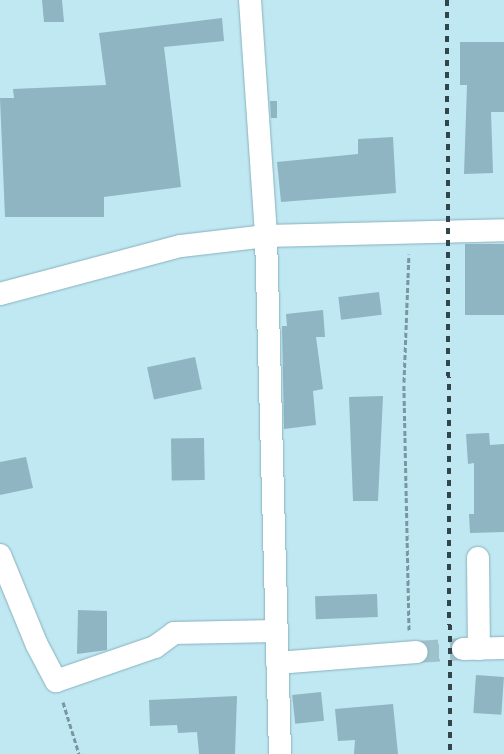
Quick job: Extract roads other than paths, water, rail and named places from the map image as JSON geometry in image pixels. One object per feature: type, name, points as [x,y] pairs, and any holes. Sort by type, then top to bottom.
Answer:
[{"type":"street","points":[[250,0],[266,236],[280,754]]},
{"type":"street","points":[[0,294],[181,246],[266,236],[504,230]]},
{"type":"street","points":[[0,555],[36,645],[56,681],[156,647],[174,633],[276,631]]},
{"type":"street","points":[[478,558],[471,649],[504,648]]},
{"type":"street","points":[[278,663],[413,652]]},
{"type":"tunnel","points":[[417,652],[463,649]]},
{"type":"railway","points":[[447,0],[450,754]]}]
